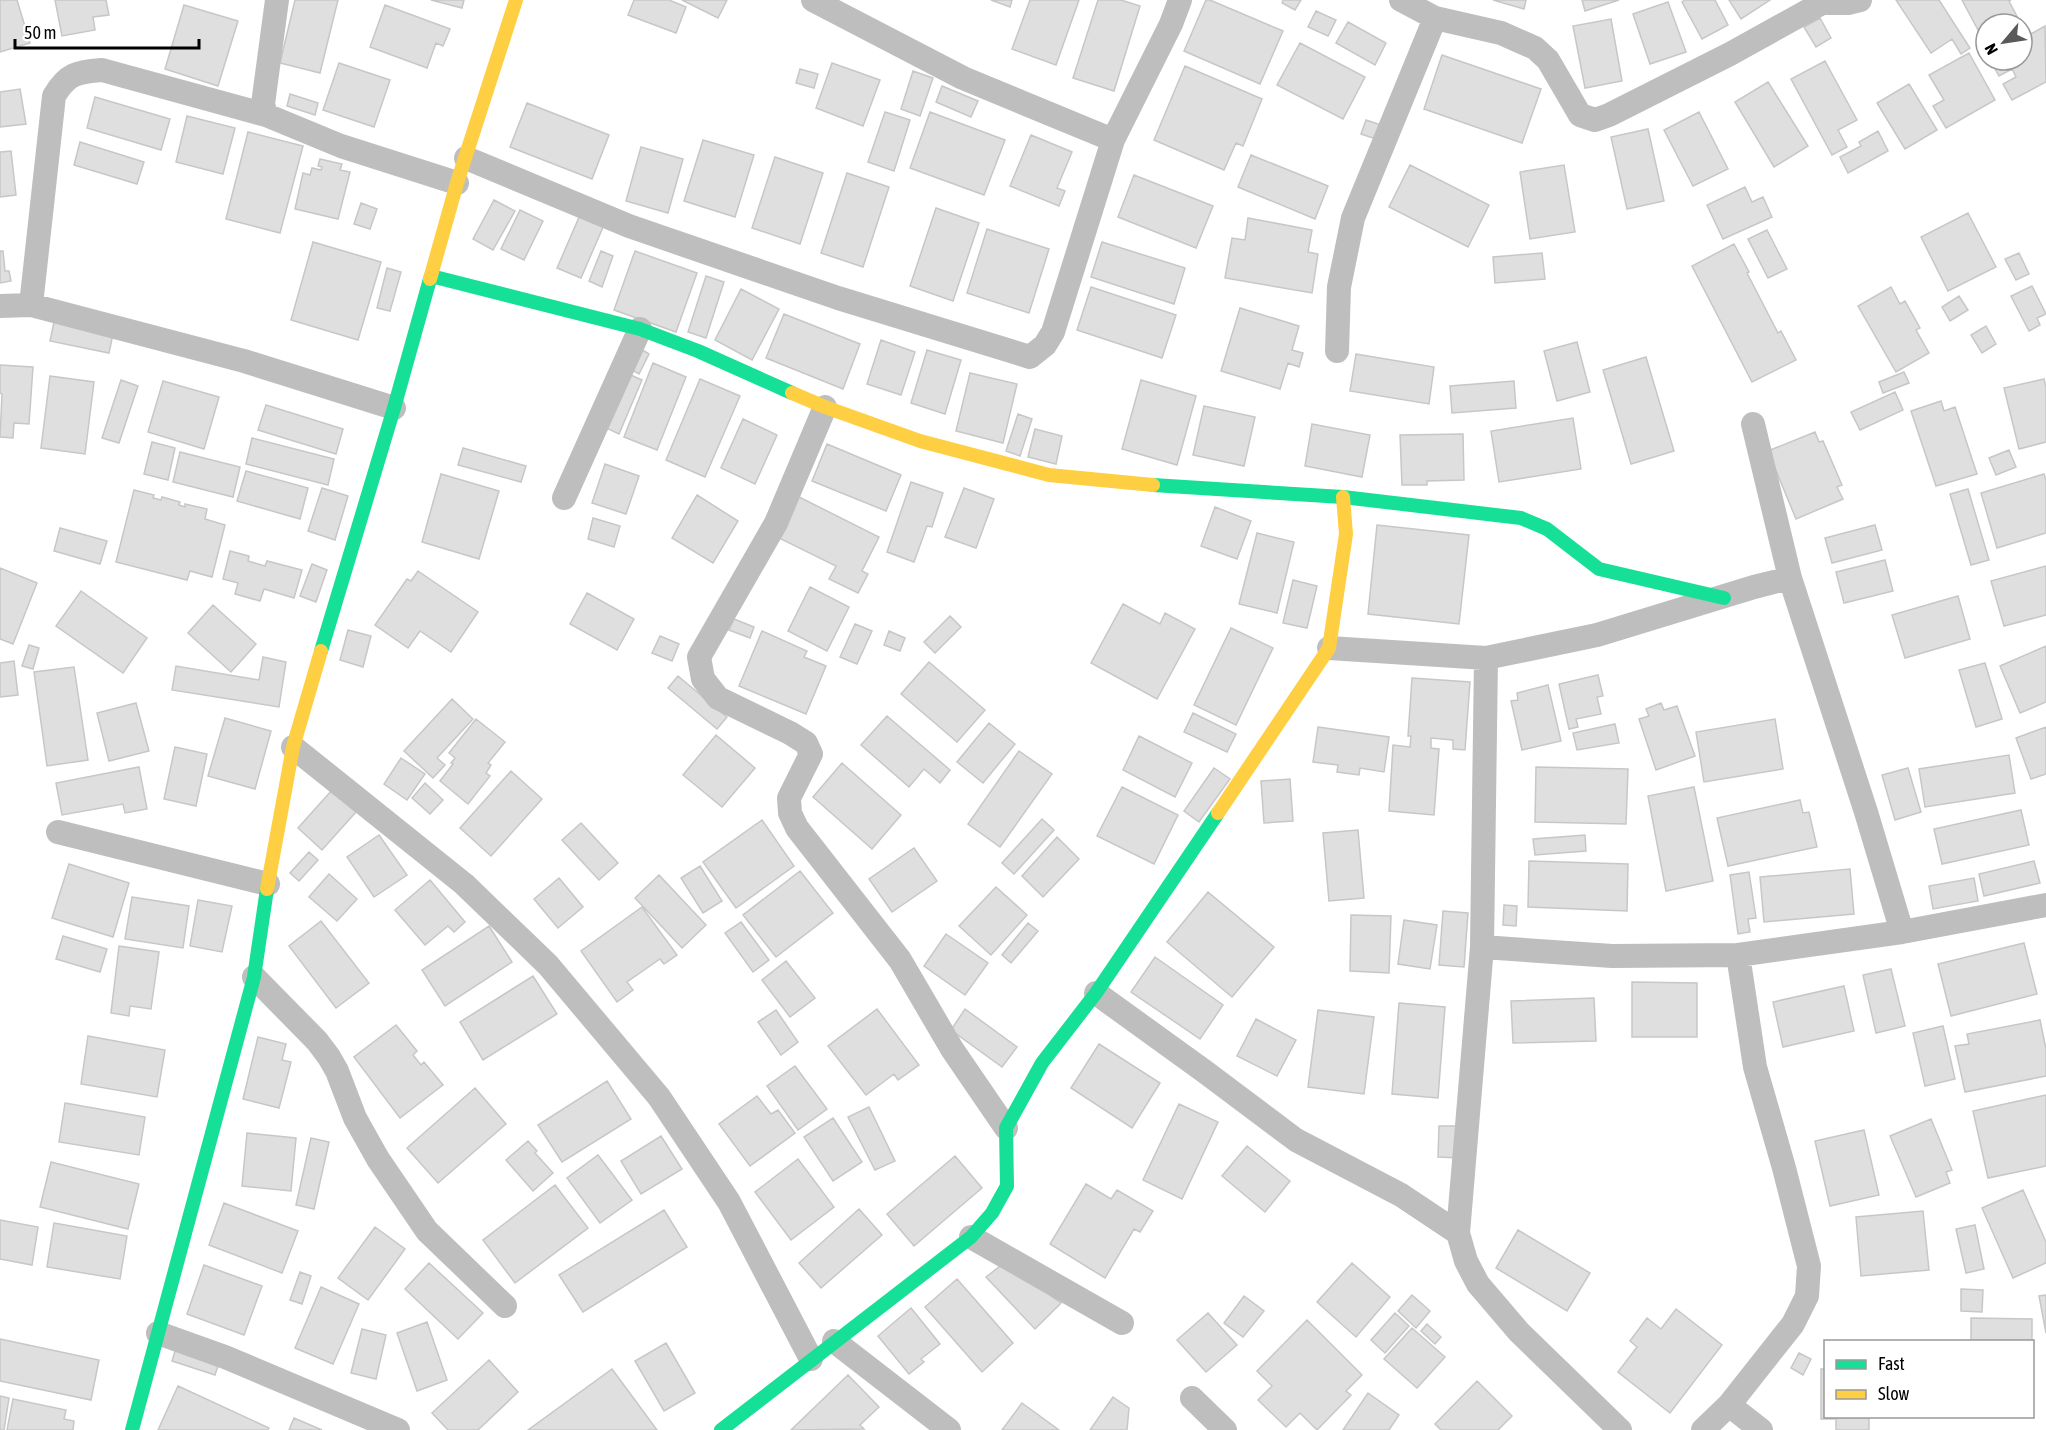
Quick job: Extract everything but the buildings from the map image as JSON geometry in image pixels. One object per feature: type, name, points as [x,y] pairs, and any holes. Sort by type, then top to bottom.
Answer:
[{"type":"street","points":[[266,115],[263,104],[273,45],[277,0]]},
{"type":"street","points":[[132,1430],[254,976],[293,747],[394,408],[457,183],[516,0]]},
{"type":"street","points":[[813,0],[963,78],[1113,141]]},
{"type":"street","points":[[466,158],[629,226],[838,298],[1030,357],[1045,345],[1053,332],[1113,141],[1171,24],[1180,0]]},
{"type":"street","points":[[1401,0],[1435,18],[1501,33],[1535,48],[1548,60],[1580,115],[1595,120],[1730,54],[1821,2],[1848,3],[1860,0]]},
{"type":"street","points":[[1337,351],[1339,286],[1353,218],[1435,18]]},
{"type":"street","points":[[31,305],[54,96],[63,81],[86,71],[102,70],[266,115],[341,146],[457,183]]},
{"type":"street","points":[[431,276],[640,328],[825,407],[920,441],[1049,475],[1163,486],[1343,497],[1521,518],[1547,530],[1599,568],[1724,598]]},
{"type":"street","points":[[0,306],[31,305],[244,361],[394,408]]},
{"type":"street","points":[[564,498],[640,328]]},
{"type":"street","points":[[825,407],[776,523],[699,657],[703,679],[718,698],[806,743],[811,754],[789,798],[790,813],[797,828],[900,960],[952,1049],[1006,1128]]},
{"type":"street","points":[[1754,424],[1790,578],[1866,812],[1902,932]]},
{"type":"street","points":[[721,1430],[971,1236],[992,1214],[1007,1186],[1006,1128],[1042,1063],[1096,993],[1329,648],[1346,534],[1343,497]]},
{"type":"street","points":[[1329,648],[1486,658],[1597,635],[1790,578]]},
{"type":"street","points":[[1486,658],[1482,947],[1458,1233],[1466,1261],[1478,1284],[1520,1332],[1620,1430]]},
{"type":"street","points":[[293,747],[464,884],[548,965],[659,1097],[729,1202],[811,1359]]},
{"type":"street","points":[[58,832],[268,884]]},
{"type":"street","points":[[1482,947],[1612,956],[1738,956],[2044,912]]},
{"type":"street","points":[[1703,1430],[1729,1405],[1793,1324],[1807,1296],[1809,1266],[1755,1066],[1738,956]]},
{"type":"street","points":[[254,976],[317,1041],[329,1057],[337,1071],[355,1118],[378,1159],[427,1231],[505,1306]]},
{"type":"street","points":[[1096,993],[1296,1140],[1401,1195],[1458,1233]]},
{"type":"street","points":[[971,1236],[1122,1323]]},
{"type":"street","points":[[158,1333],[225,1357],[398,1430]]},
{"type":"street","points":[[834,1341],[949,1430]]},
{"type":"street","points":[[1192,1398],[1225,1430]]},
{"type":"street","points":[[1729,1405],[1761,1430]]},
{"type":"traffic: fast","points":[[431,276],[640,329],[698,351],[792,393]]},
{"type":"traffic: fast","points":[[321,651],[430,279]]},
{"type":"traffic: fast","points":[[1153,485],[1343,497],[1521,518],[1547,529],[1599,569],[1724,598]]},
{"type":"traffic: fast","points":[[721,1430],[971,1237],[992,1213],[1007,1186],[1006,1128],[1042,1063],[1096,993],[1218,813]]},
{"type":"traffic: fast","points":[[132,1430],[254,977],[267,889]]},
{"type":"traffic: slow","points":[[430,279],[457,183],[516,0]]},
{"type":"traffic: slow","points":[[792,393],[920,441],[1049,475],[1153,485]]},
{"type":"traffic: slow","points":[[1218,813],[1329,648],[1346,534],[1343,497]]},
{"type":"traffic: slow","points":[[267,889],[293,747],[321,651]]}]
